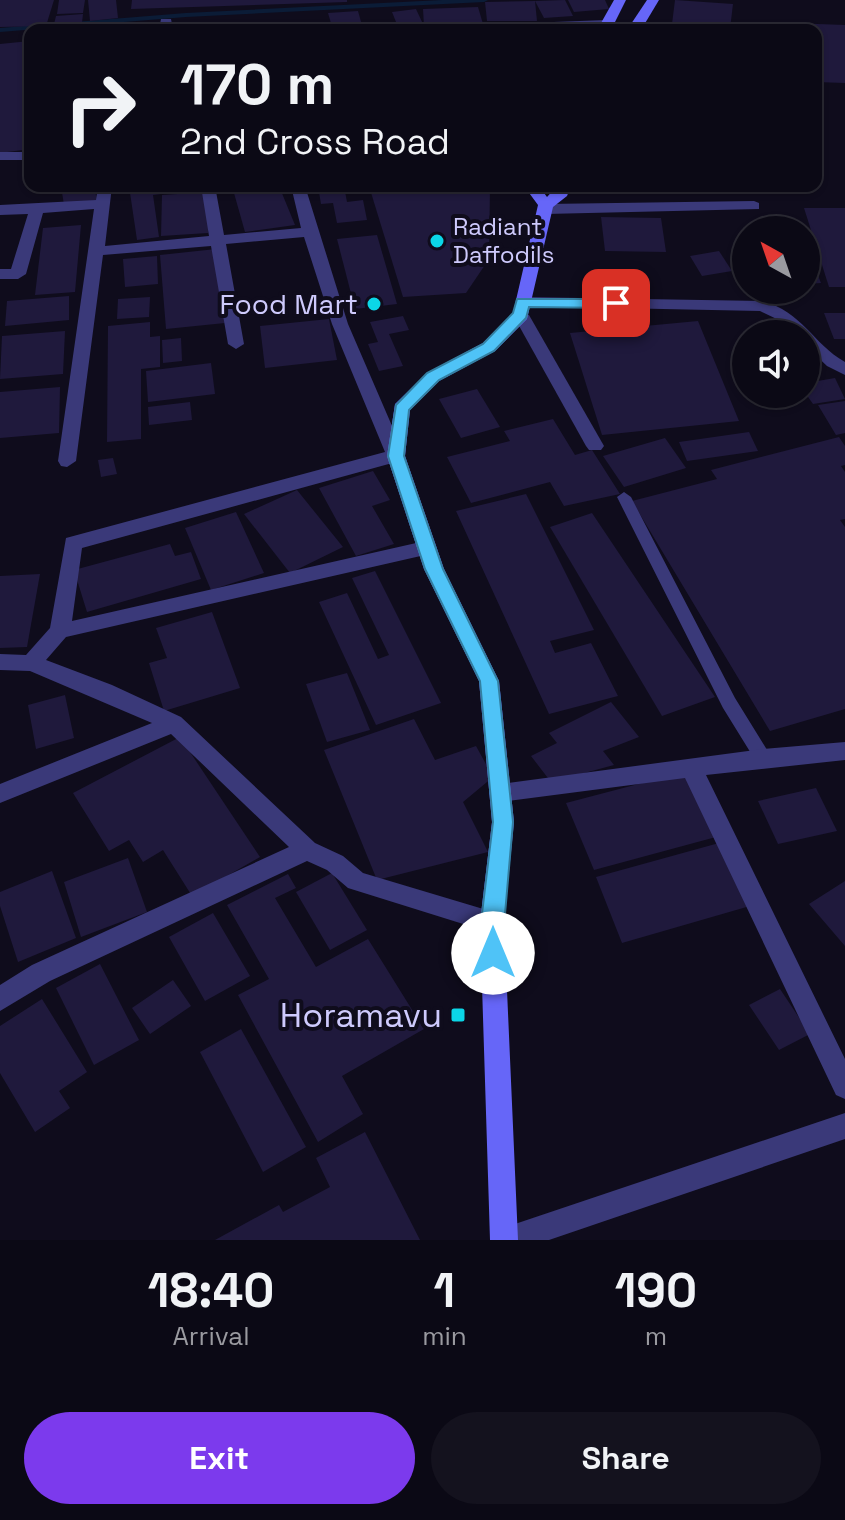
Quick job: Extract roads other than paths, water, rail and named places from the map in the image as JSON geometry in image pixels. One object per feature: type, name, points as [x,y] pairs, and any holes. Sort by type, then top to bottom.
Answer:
[{"type":"main road","points":[[607,24],[619,2]]},
{"type":"main road","points":[[638,24],[651,3]]},
{"type":"main road","points":[[535,192],[546,207]]},
{"type":"main road","points":[[507,1240],[492,922],[503,822],[489,681],[425,548],[396,456],[401,408],[433,377],[489,347],[522,308],[546,207],[562,192]]},
{"type":"street","points":[[0,156],[24,156]]},
{"type":"street","points":[[67,461],[104,192]]},
{"type":"street","points":[[209,192],[236,344]]},
{"type":"street","points":[[31,663],[60,631],[73,543],[396,456],[360,379],[309,232],[299,192]]},
{"type":"street","points":[[0,210],[102,204]]},
{"type":"street","points":[[546,207],[754,206]]},
{"type":"street","points":[[0,274],[18,274],[37,209]]},
{"type":"street","points":[[97,251],[309,232]]},
{"type":"street","points":[[595,446],[522,308],[762,306],[781,311],[798,323],[827,359],[845,369]]},
{"type":"street","points":[[60,631],[425,548]]},
{"type":"street","points":[[0,662],[31,663],[105,691],[174,723],[307,850],[335,863],[356,881],[492,922]]},
{"type":"street","points":[[0,794],[174,723]]},
{"type":"street","points":[[500,793],[763,758],[845,751]]},
{"type":"street","points":[[691,767],[845,1086]]},
{"type":"street","points":[[0,999],[41,973],[307,850]]},
{"type":"street","points":[[507,1240],[845,1126]]},
{"type":"lane","points":[[624,497],[729,703],[763,758]]},
{"type":"waterway","points":[[74,24],[186,15],[484,0]]},
{"type":"waterway","points":[[0,30],[24,28]]},
{"type":"place","name":"Radiant Daffodils","points":[[437,241]]},
{"type":"place","name":"Food Mart","points":[[374,304]]},
{"type":"place","name":"Horamavu","points":[[458,1015]]}]
